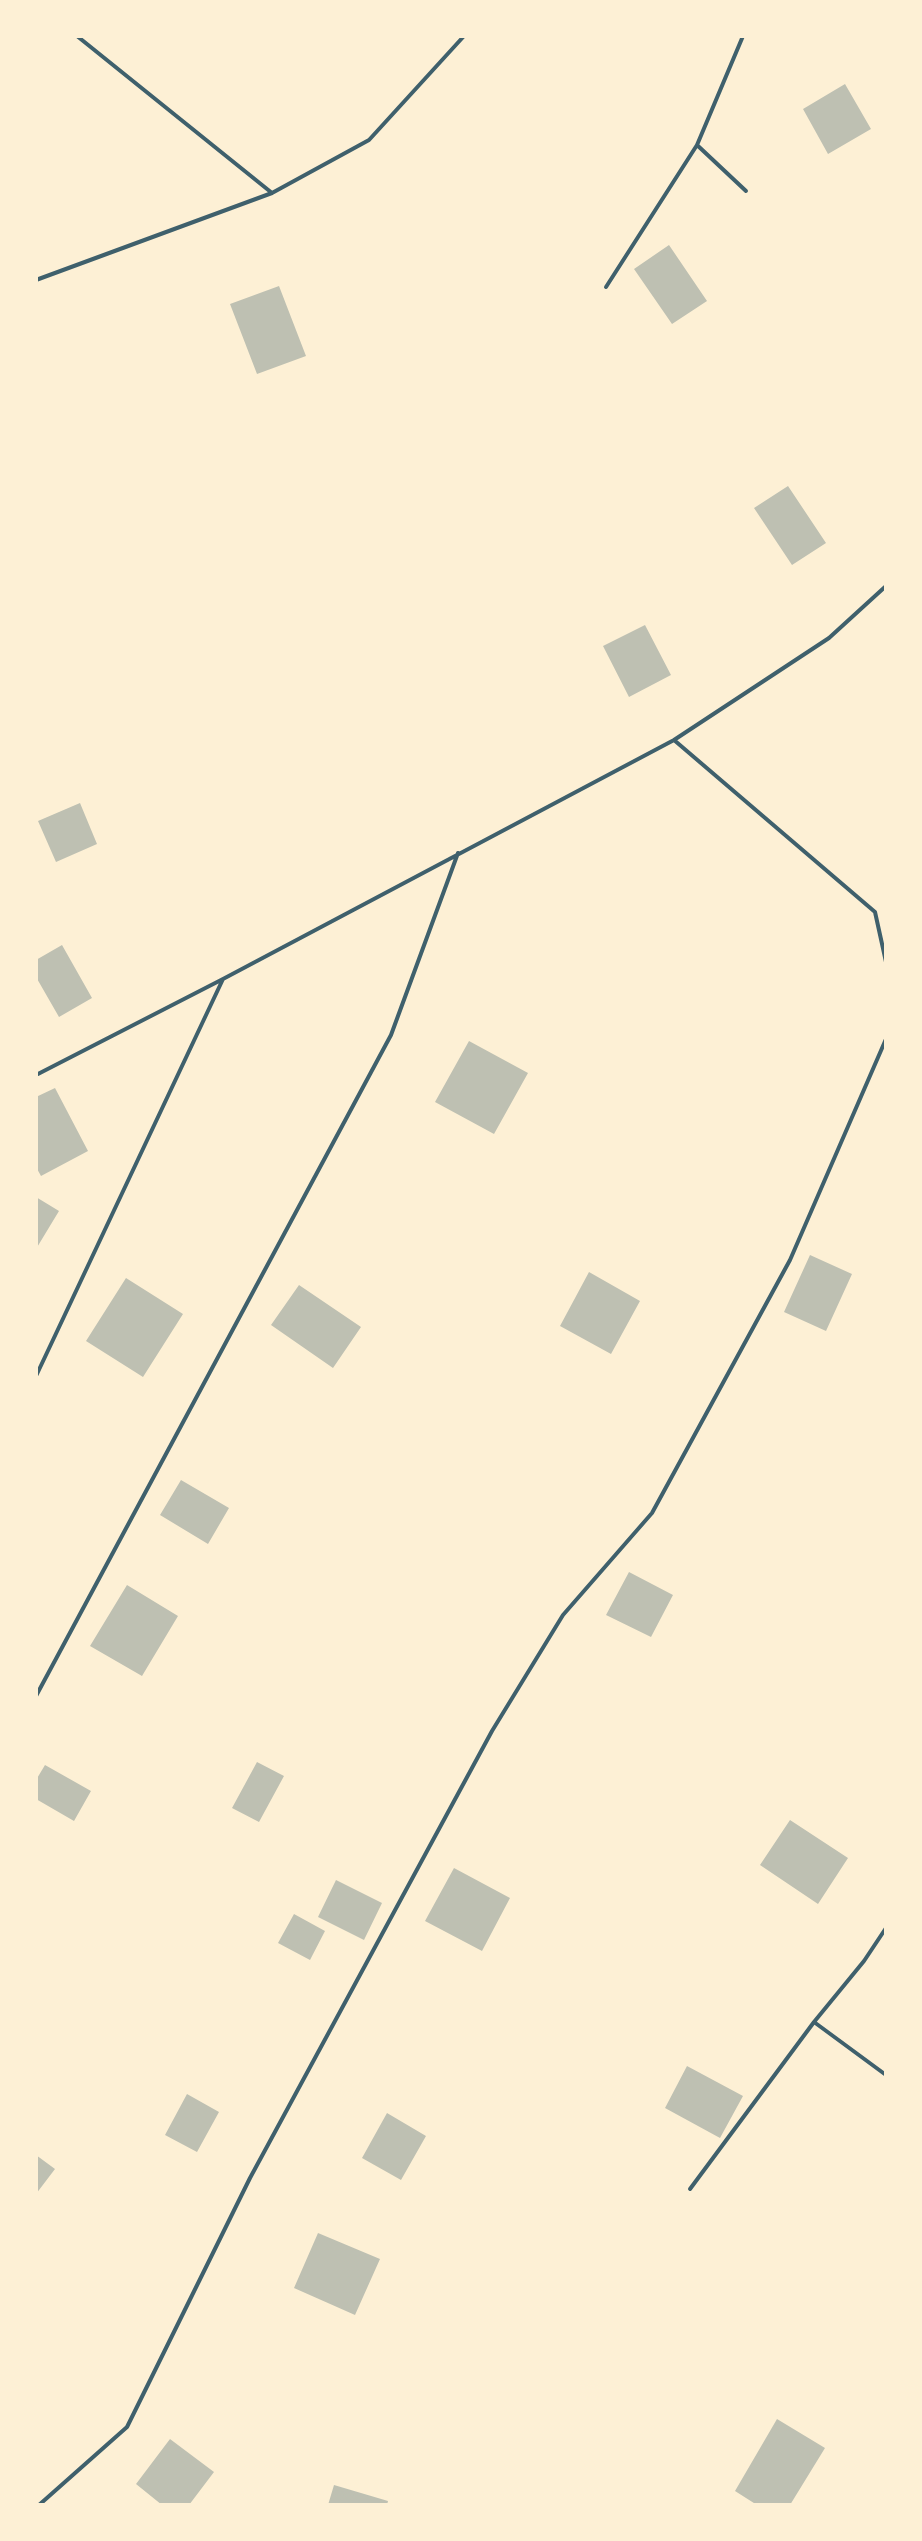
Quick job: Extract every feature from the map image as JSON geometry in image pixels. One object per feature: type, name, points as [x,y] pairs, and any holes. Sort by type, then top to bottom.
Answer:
[{"type":"lane","points":[[77,36],[272,193]]},
{"type":"lane","points":[[36,280],[272,193],[369,140],[464,36]]},
{"type":"lane","points":[[606,287],[698,145],[743,36]]},
{"type":"lane","points":[[698,145],[746,191]]},
{"type":"lane","points":[[36,1075],[223,980],[458,852],[674,740],[829,638],[886,586]]},
{"type":"lane","points":[[674,740],[875,912],[886,962]]},
{"type":"lane","points":[[36,1696],[391,1035],[458,852]]},
{"type":"lane","points":[[36,1376],[223,980]]},
{"type":"lane","points":[[39,2505],[127,2427],[250,2178],[492,1731],[563,1615],[652,1513],[790,1260],[886,1039]]},
{"type":"lane","points":[[690,2189],[814,2022],[864,1961],[886,1928]]},
{"type":"lane","points":[[814,2022],[886,2075]]},
{"type":"building","points":[[845,84],[871,129],[828,154],[803,109]]},
{"type":"building","points":[[669,245],[707,301],[672,324],[634,269]]},
{"type":"building","points":[[279,286],[306,356],[257,374],[230,304]]},
{"type":"building","points":[[788,486],[826,543],[792,565],[754,508]]},
{"type":"building","points":[[645,625],[671,675],[629,697],[603,646]]},
{"type":"building","points":[[80,803],[97,844],[56,862],[38,821]]},
{"type":"building","points":[[62,945],[92,998],[59,1017],[36,977],[36,960]]},
{"type":"building","points":[[469,1041],[528,1073],[494,1134],[435,1102]]},
{"type":"building","points":[[55,1088],[88,1151],[41,1176],[36,1167],[36,1097]]},
{"type":"building","points":[[36,1197],[59,1211],[36,1249]]},
{"type":"building","points":[[810,1255],[852,1274],[826,1331],[784,1312]]},
{"type":"building","points":[[589,1272],[640,1301],[611,1354],[560,1326]]},
{"type":"building","points":[[126,1278],[183,1314],[143,1377],[86,1341]]},
{"type":"building","points":[[299,1285],[361,1327],[333,1368],[271,1325]]},
{"type":"building","points":[[181,1480],[229,1508],[208,1544],[160,1515]]},
{"type":"building","points":[[629,1572],[673,1595],[651,1637],[606,1615]]},
{"type":"building","points":[[127,1585],[178,1616],[142,1676],[90,1646]]},
{"type":"building","points":[[257,1762],[284,1776],[259,1822],[232,1808]]},
{"type":"building","points":[[45,1765],[91,1791],[74,1821],[36,1799],[36,1780]]},
{"type":"building","points":[[790,1820],[848,1858],[818,1904],[760,1865]]},
{"type":"building","points":[[454,1868],[510,1898],[482,1951],[425,1921]]},
{"type":"building","points":[[336,1880],[382,1903],[364,1940],[318,1917]]},
{"type":"building","points":[[294,1914],[325,1931],[310,1960],[278,1943]]},
{"type":"building","points":[[687,2066],[743,2096],[720,2138],[665,2108]]},
{"type":"building","points":[[187,2094],[219,2112],[197,2152],[165,2135]]},
{"type":"building","points":[[387,2113],[426,2136],[401,2180],[362,2158]]},
{"type":"building","points":[[36,2155],[55,2169],[36,2194]]},
{"type":"building","points":[[318,2233],[380,2259],[355,2315],[294,2288]]},
{"type":"building","points":[[777,2419],[825,2448],[790,2505],[757,2505],[735,2491]]},
{"type":"building","points":[[170,2439],[214,2472],[189,2505],[162,2505],[136,2484]]},
{"type":"building","points":[[334,2485],[388,2501],[387,2505],[328,2505]]}]
